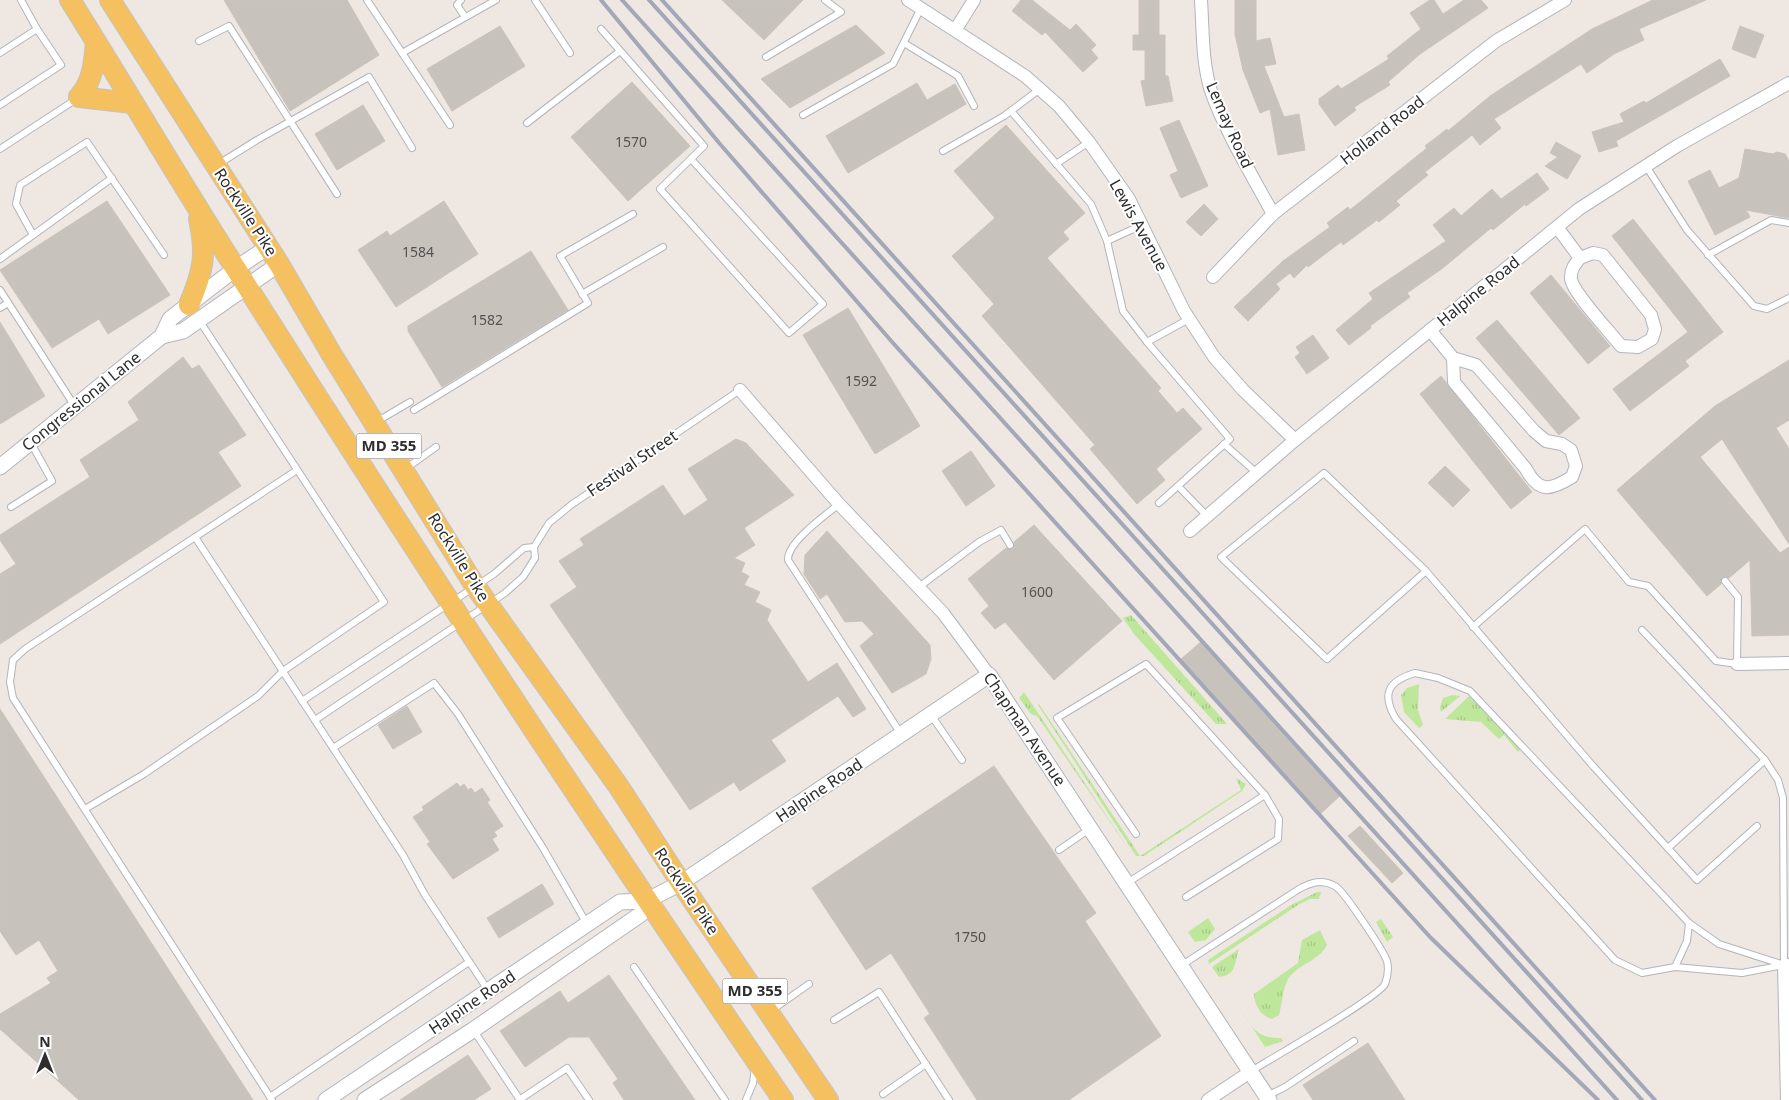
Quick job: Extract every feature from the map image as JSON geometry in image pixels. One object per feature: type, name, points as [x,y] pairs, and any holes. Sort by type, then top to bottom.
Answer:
[{"type":"main road","name":"Rockville Pike","points":[[70,0],[235,269],[450,602],[646,901],[783,1100]]},
{"type":"main road","name":"Rockville Pike","points":[[110,0],[279,264],[476,586],[619,787],[681,883],[828,1100]]},
{"type":"main road","points":[[79,97],[87,88],[92,75],[96,42]]},
{"type":"main road","points":[[79,97],[132,103]]},
{"type":"main road","points":[[194,312],[203,264],[204,247],[196,205]]},
{"type":"street","name":"Lewis Avenue","points":[[908,0],[956,29],[1040,89],[1060,106],[1089,142],[1128,199],[1189,319],[1214,357],[1243,390],[1295,440]]},
{"type":"street","points":[[956,29],[974,0]]},
{"type":"street","name":"Lemay Road","points":[[1201,0],[1205,62],[1211,91],[1243,158],[1274,214]]},
{"type":"street","name":"Holland Road","points":[[1213,277],[1274,214],[1496,41],[1565,0]]},
{"type":"street","name":"Halpine Road","points":[[1190,531],[1295,440],[1579,208],[1646,166],[1789,83]]},
{"type":"street","points":[[1557,227],[1580,258]]},
{"type":"street","name":"Congressional Lane","points":[[194,312],[235,269],[268,247]]},
{"type":"street","points":[[1593,254],[1604,256],[1651,315],[1655,330],[1652,339],[1638,347],[1621,346],[1571,280],[1572,268],[1580,258],[1593,254]]},
{"type":"street","name":"Congressional Lane","points":[[0,466],[162,336],[170,319],[194,312],[247,286],[279,264]]},
{"type":"street","points":[[1430,330],[1453,358],[1476,365],[1534,431],[1546,441],[1562,444],[1571,450],[1576,466],[1572,478],[1556,487],[1543,487],[1533,482],[1526,469],[1454,382],[1453,358]]},
{"type":"street","name":"Chapman Avenue","points":[[740,390],[839,504],[895,565],[943,613],[989,675],[1268,1098]]},
{"type":"street","points":[[1737,664],[1789,663]]},
{"type":"street","name":"Halpine Road","points":[[326,1100],[624,900],[646,901],[681,883],[989,675]]},
{"type":"street","name":"Halpine Road","points":[[365,1100],[473,1030],[641,914],[646,901]]},
{"type":"street","points":[[1787,965],[1787,1100]]},
{"type":"street","points":[[1208,1100],[1250,1072]]},
{"type":"lane","points":[[0,105],[61,65],[37,29],[21,0]]},
{"type":"lane","points":[[367,0],[450,125]]},
{"type":"lane","points":[[461,0],[457,6],[465,17]]},
{"type":"lane","points":[[402,53],[496,0]]},
{"type":"lane","points":[[535,0],[570,53]]},
{"type":"lane","points":[[766,57],[841,12],[825,0]]},
{"type":"lane","points":[[802,115],[893,64],[921,8]]},
{"type":"lane","points":[[199,41],[229,26],[289,123],[337,194]]},
{"type":"lane","points":[[0,53],[37,29]]},
{"type":"lane","points":[[601,29],[704,146],[691,158],[660,189],[789,333],[823,304],[691,158]]},
{"type":"lane","points":[[904,43],[958,76],[974,106]]},
{"type":"lane","points":[[528,123],[620,51]]},
{"type":"lane","points":[[216,166],[257,140],[369,77],[412,148]]},
{"type":"lane","points":[[943,151],[1011,111],[1040,89]]},
{"type":"lane","points":[[0,149],[79,97]]},
{"type":"lane","points":[[1011,111],[1091,204],[1108,241],[1123,311],[1230,439],[1159,503]]},
{"type":"lane","points":[[33,235],[16,204],[20,185],[87,142],[164,255]]},
{"type":"lane","points":[[1056,164],[1089,142]]},
{"type":"lane","points":[[1646,166],[1687,230],[1754,306],[1768,309],[1789,298]]},
{"type":"lane","points":[[0,259],[112,178]]},
{"type":"lane","points":[[414,410],[588,304],[560,256],[633,214]]},
{"type":"lane","points":[[1708,256],[1771,220],[1789,223]]},
{"type":"lane","points":[[1108,241],[1142,225]]},
{"type":"lane","points":[[582,294],[663,247]]},
{"type":"lane","points":[[0,290],[75,406]]},
{"type":"lane","points":[[0,308],[8,303]]},
{"type":"lane","points":[[85,809],[144,774],[258,696],[283,672],[384,602],[194,312]]},
{"type":"lane","points":[[1147,342],[1189,319]]},
{"type":"lane","name":"Festival Street","points":[[315,720],[462,620],[489,604],[522,577],[535,558],[534,547],[549,523],[571,505],[740,390]]},
{"type":"lane","points":[[375,423],[410,402]]},
{"type":"lane","points":[[11,506],[52,480],[30,442]]},
{"type":"lane","points":[[1224,444],[1258,474]]},
{"type":"lane","points":[[404,469],[436,447]]},
{"type":"lane","points":[[297,470],[25,650],[13,660],[10,682],[13,698],[271,1098],[469,962]]},
{"type":"lane","points":[[1426,571],[1327,658],[1222,557],[1324,473],[1426,571],[1588,761],[1697,880],[1757,826]]},
{"type":"lane","points":[[1178,486],[1208,517]]},
{"type":"lane","points":[[839,504],[794,544],[788,554],[788,560],[901,734]]},
{"type":"lane","points":[[1473,627],[1585,529],[1629,582],[1648,586],[1716,661],[1737,664],[1738,598],[1725,581]]},
{"type":"lane","points":[[919,587],[978,542],[1001,530],[1010,545]]},
{"type":"lane","points":[[195,537],[403,855],[426,895],[488,991]]},
{"type":"lane","name":"Festival Street","points":[[302,701],[476,586],[510,562],[524,548],[534,547]]},
{"type":"lane","points":[[1642,630],[1765,760],[1778,780],[1783,798],[1787,965]]},
{"type":"lane","points":[[1136,834],[1057,718],[1146,664],[1265,796],[1279,819],[1278,839],[1186,897]]},
{"type":"lane","points":[[1415,673],[1438,678],[1470,691],[1689,923],[1719,944],[1787,965],[1742,973],[1675,967],[1642,973],[1615,960],[1396,719],[1389,708],[1387,698],[1391,687],[1399,678],[1415,673]]},
{"type":"lane","points":[[333,748],[434,683],[458,714],[543,848],[586,924]]},
{"type":"lane","points":[[930,714],[962,760]]},
{"type":"lane","points":[[1668,848],[1765,760]]},
{"type":"lane","points":[[1127,883],[1265,796]]},
{"type":"lane","points":[[1060,850],[1091,828]]},
{"type":"lane","points":[[1182,965],[1300,889],[1317,881],[1325,882],[1339,889],[1381,950],[1388,968],[1384,985],[1381,988],[1363,1002],[1250,1072]]},
{"type":"lane","points":[[1675,967],[1687,941],[1689,923]]},
{"type":"lane","points":[[634,967],[725,1100]]},
{"type":"lane","points":[[769,1012],[809,984]]},
{"type":"lane","points":[[834,1020],[879,992],[949,1100]]},
{"type":"lane","points":[[473,1030],[520,1100],[567,1068],[589,1100]]},
{"type":"lane","points":[[1268,1098],[1354,1041]]},
{"type":"lane","points":[[746,1100],[753,1083],[756,1061]]},
{"type":"lane","points":[[883,1094],[926,1064]]},
{"type":"green space","points":[[1131,615],[1227,724],[1216,724],[1134,634],[1123,618]]},
{"type":"green space","points":[[1419,684],[1418,710],[1423,725],[1419,728],[1404,712],[1401,695],[1407,688]]},
{"type":"green space","points":[[1024,692],[1132,854],[1037,716],[1031,714],[1019,698]]},
{"type":"green space","points":[[1452,695],[1460,696],[1441,712],[1440,707],[1443,698]]},
{"type":"green space","points":[[1469,696],[1521,748],[1518,752],[1504,735],[1499,739],[1481,722],[1445,719]]},
{"type":"green space","points":[[1039,704],[1140,856],[1136,856]]},
{"type":"green space","points":[[1236,778],[1246,784],[1242,791],[1144,856],[1140,856],[1241,790]]},
{"type":"green space","points":[[1317,892],[1321,892],[1319,899],[1310,899],[1298,905],[1209,964],[1208,960],[1291,905]]},
{"type":"green space","points":[[1208,918],[1215,929],[1206,940],[1195,942],[1188,932]]},
{"type":"green space","points":[[1381,919],[1393,937],[1387,942],[1376,922]]},
{"type":"green space","points":[[1320,930],[1327,945],[1319,955],[1297,970],[1288,979],[1279,1015],[1272,1019],[1264,1015],[1257,1006],[1254,994],[1298,963],[1302,940]]},
{"type":"green space","points":[[1239,949],[1232,971],[1225,976],[1219,977],[1212,967]]},
{"type":"green space","points":[[1250,1024],[1259,1033],[1272,1038],[1281,1038],[1283,1041],[1265,1047]]},
{"type":"building","points":[[224,0],[347,0],[379,55],[290,111]]},
{"type":"building","points":[[722,0],[803,0],[764,40]]},
{"type":"building","points":[[1021,0],[1032,0],[1070,30],[1076,24],[1096,45],[1091,50],[1098,58],[1083,72],[1045,32],[1042,35],[1012,11]]},
{"type":"building","points":[[1139,0],[1159,0],[1159,35],[1165,35],[1165,76],[1168,76],[1173,101],[1146,106],[1141,81],[1145,80],[1145,50],[1133,50],[1133,35],[1139,35]]},
{"type":"building","points":[[1235,0],[1256,0],[1256,41],[1270,38],[1276,64],[1264,66],[1284,117],[1299,114],[1305,150],[1278,155],[1270,109],[1260,113],[1243,70],[1235,34]]},
{"type":"building","points":[[1430,0],[1434,0],[1443,14],[1464,0],[1481,0],[1488,8],[1420,54],[1388,82],[1390,85],[1354,107],[1356,110],[1335,126],[1319,104],[1319,99],[1338,85],[1341,89],[1389,59],[1387,56],[1421,29],[1410,13]]},
{"type":"building","points":[[1653,0],[1706,0],[1639,29],[1644,40],[1614,54],[1587,73],[1581,64],[1494,119],[1501,128],[1480,145],[1472,135],[1425,172],[1428,175],[1396,201],[1400,205],[1379,222],[1377,220],[1343,245],[1341,242],[1308,267],[1307,265],[1294,278],[1290,273],[1276,284],[1280,289],[1248,321],[1234,307],[1283,261],[1330,227],[1327,223],[1348,207],[1350,210],[1427,148],[1425,146],[1447,129],[1448,131],[1490,96],[1592,29]]},
{"type":"building","points":[[856,25],[885,53],[790,108],[761,79]]},
{"type":"building","points":[[500,26],[525,66],[452,111],[427,69]]},
{"type":"building","points":[[1740,26],[1764,35],[1755,58],[1732,49]]},
{"type":"building","points":[[1720,59],[1730,76],[1616,141],[1618,146],[1599,152],[1592,132],[1624,122],[1620,114],[1644,101],[1646,103]]},
{"type":"building","points":[[632,82],[690,146],[628,201],[571,137]]},
{"type":"building","points":[[917,83],[927,100],[955,84],[966,104],[848,173],[826,136]]},
{"type":"building","points":[[363,105],[385,141],[337,170],[315,134]]},
{"type":"building","points":[[1179,120],[1208,186],[1181,198],[1170,175],[1178,171],[1160,128]]},
{"type":"building","points":[[1006,125],[1085,213],[1063,232],[1069,239],[1047,258],[1161,388],[1158,391],[1177,413],[1183,408],[1202,429],[1156,469],[1165,480],[1137,504],[1090,449],[1095,445],[982,316],[994,304],[952,256],[995,218],[954,171]]},
{"type":"building","points":[[1556,142],[1581,156],[1567,179],[1545,166],[1558,157],[1550,153]]},
{"type":"building","points":[[1745,149],[1785,154],[1789,161],[1789,218],[1746,210],[1750,217],[1715,235],[1688,181],[1710,170],[1719,188],[1739,178]]},
{"type":"building","points":[[1537,173],[1549,189],[1526,206],[1525,204],[1493,230],[1491,228],[1443,268],[1407,293],[1410,297],[1370,326],[1371,328],[1349,345],[1336,330],[1373,299],[1369,293],[1446,241],[1433,225],[1454,208],[1461,216],[1492,189],[1501,199]]},
{"type":"building","points":[[107,201],[170,295],[108,334],[99,319],[52,348],[0,270]]},
{"type":"building","points":[[444,201],[478,254],[396,307],[358,250],[387,231],[390,236]]},
{"type":"building","points":[[1204,204],[1218,219],[1201,236],[1186,222]]},
{"type":"building","points":[[1633,219],[1723,332],[1685,361],[1689,366],[1630,411],[1613,389],[1688,332],[1612,236]]},
{"type":"building","points":[[531,251],[568,310],[442,387],[408,331],[408,326]]},
{"type":"building","points":[[1551,275],[1610,346],[1588,364],[1530,293]]},
{"type":"building","points":[[848,308],[920,426],[875,454],[803,335]]},
{"type":"building","points":[[1497,320],[1580,418],[1559,435],[1476,338]]},
{"type":"building","points":[[0,322],[45,396],[0,424]]},
{"type":"building","points":[[1313,335],[1329,358],[1307,374],[1295,357],[1300,353],[1296,347]]},
{"type":"building","points":[[183,357],[192,369],[199,365],[246,435],[218,452],[241,486],[0,644],[0,574],[16,564],[0,540],[0,535],[90,477],[80,460],[139,420],[128,402]]},
{"type":"building","points":[[1789,360],[1789,420],[1776,428],[1789,449],[1789,544],[1722,439],[1700,457],[1780,553],[1789,547],[1789,635],[1752,636],[1750,560],[1729,578],[1722,577],[1721,584],[1707,596],[1617,490],[1715,406]]},
{"type":"building","points":[[1441,376],[1532,492],[1511,509],[1420,394]]},
{"type":"building","points":[[736,439],[746,443],[794,495],[744,528],[755,545],[734,558],[745,563],[741,572],[749,576],[744,585],[760,592],[755,602],[771,610],[767,620],[808,682],[837,663],[866,709],[853,717],[838,696],[771,740],[786,761],[740,791],[734,782],[690,810],[550,605],[577,587],[559,561],[584,545],[580,539],[663,485],[684,516],[708,500],[688,469]]},
{"type":"building","points":[[971,451],[995,486],[966,506],[942,471]]},
{"type":"building","points":[[1445,466],[1470,490],[1453,507],[1428,483]]},
{"type":"building","points":[[1034,525],[1122,621],[1054,680],[1005,622],[995,629],[981,613],[989,606],[968,579],[1006,548],[1013,549],[1014,542]]},
{"type":"building","points":[[827,531],[930,645],[931,659],[926,674],[892,693],[860,646],[874,634],[862,621],[845,622],[827,594],[820,599],[804,574],[805,555]]},
{"type":"building","points":[[1202,641],[1341,795],[1319,815],[1180,660]]},
{"type":"building","points":[[407,706],[422,732],[393,749],[378,725]]},
{"type":"building","points":[[0,709],[253,1100],[79,1100],[0,1029],[0,1014],[51,983],[47,978],[58,971],[39,940],[16,955],[0,931]]},
{"type":"building","points":[[994,766],[1096,913],[1085,921],[1161,1036],[1069,1100],[977,1100],[924,1018],[930,1014],[891,953],[866,970],[812,888]]},
{"type":"building","points":[[457,783],[460,787],[464,784],[468,790],[471,788],[475,793],[482,788],[490,800],[487,802],[503,826],[494,832],[497,836],[492,839],[499,850],[453,879],[427,844],[430,842],[413,817],[424,810],[422,807]]},
{"type":"building","points":[[1360,826],[1403,873],[1392,883],[1348,836]]},
{"type":"building","points":[[542,884],[554,904],[499,938],[487,918]]},
{"type":"building","points":[[609,975],[695,1100],[624,1100],[613,1083],[618,1079],[589,1037],[569,1037],[525,1067],[500,1031],[560,991],[568,1003]]},
{"type":"building","points":[[1368,1043],[1405,1100],[1313,1100],[1303,1085]]},
{"type":"building","points":[[468,1055],[491,1089],[474,1100],[400,1100]]},
{"type":"railway","points":[[601,0],[720,144],[893,343],[1430,937],[1598,1100]]},
{"type":"railway","points":[[622,0],[1617,1100]]},
{"type":"railway","points":[[649,0],[1642,1100]]},
{"type":"railway","points":[[662,0],[1655,1100]]}]
